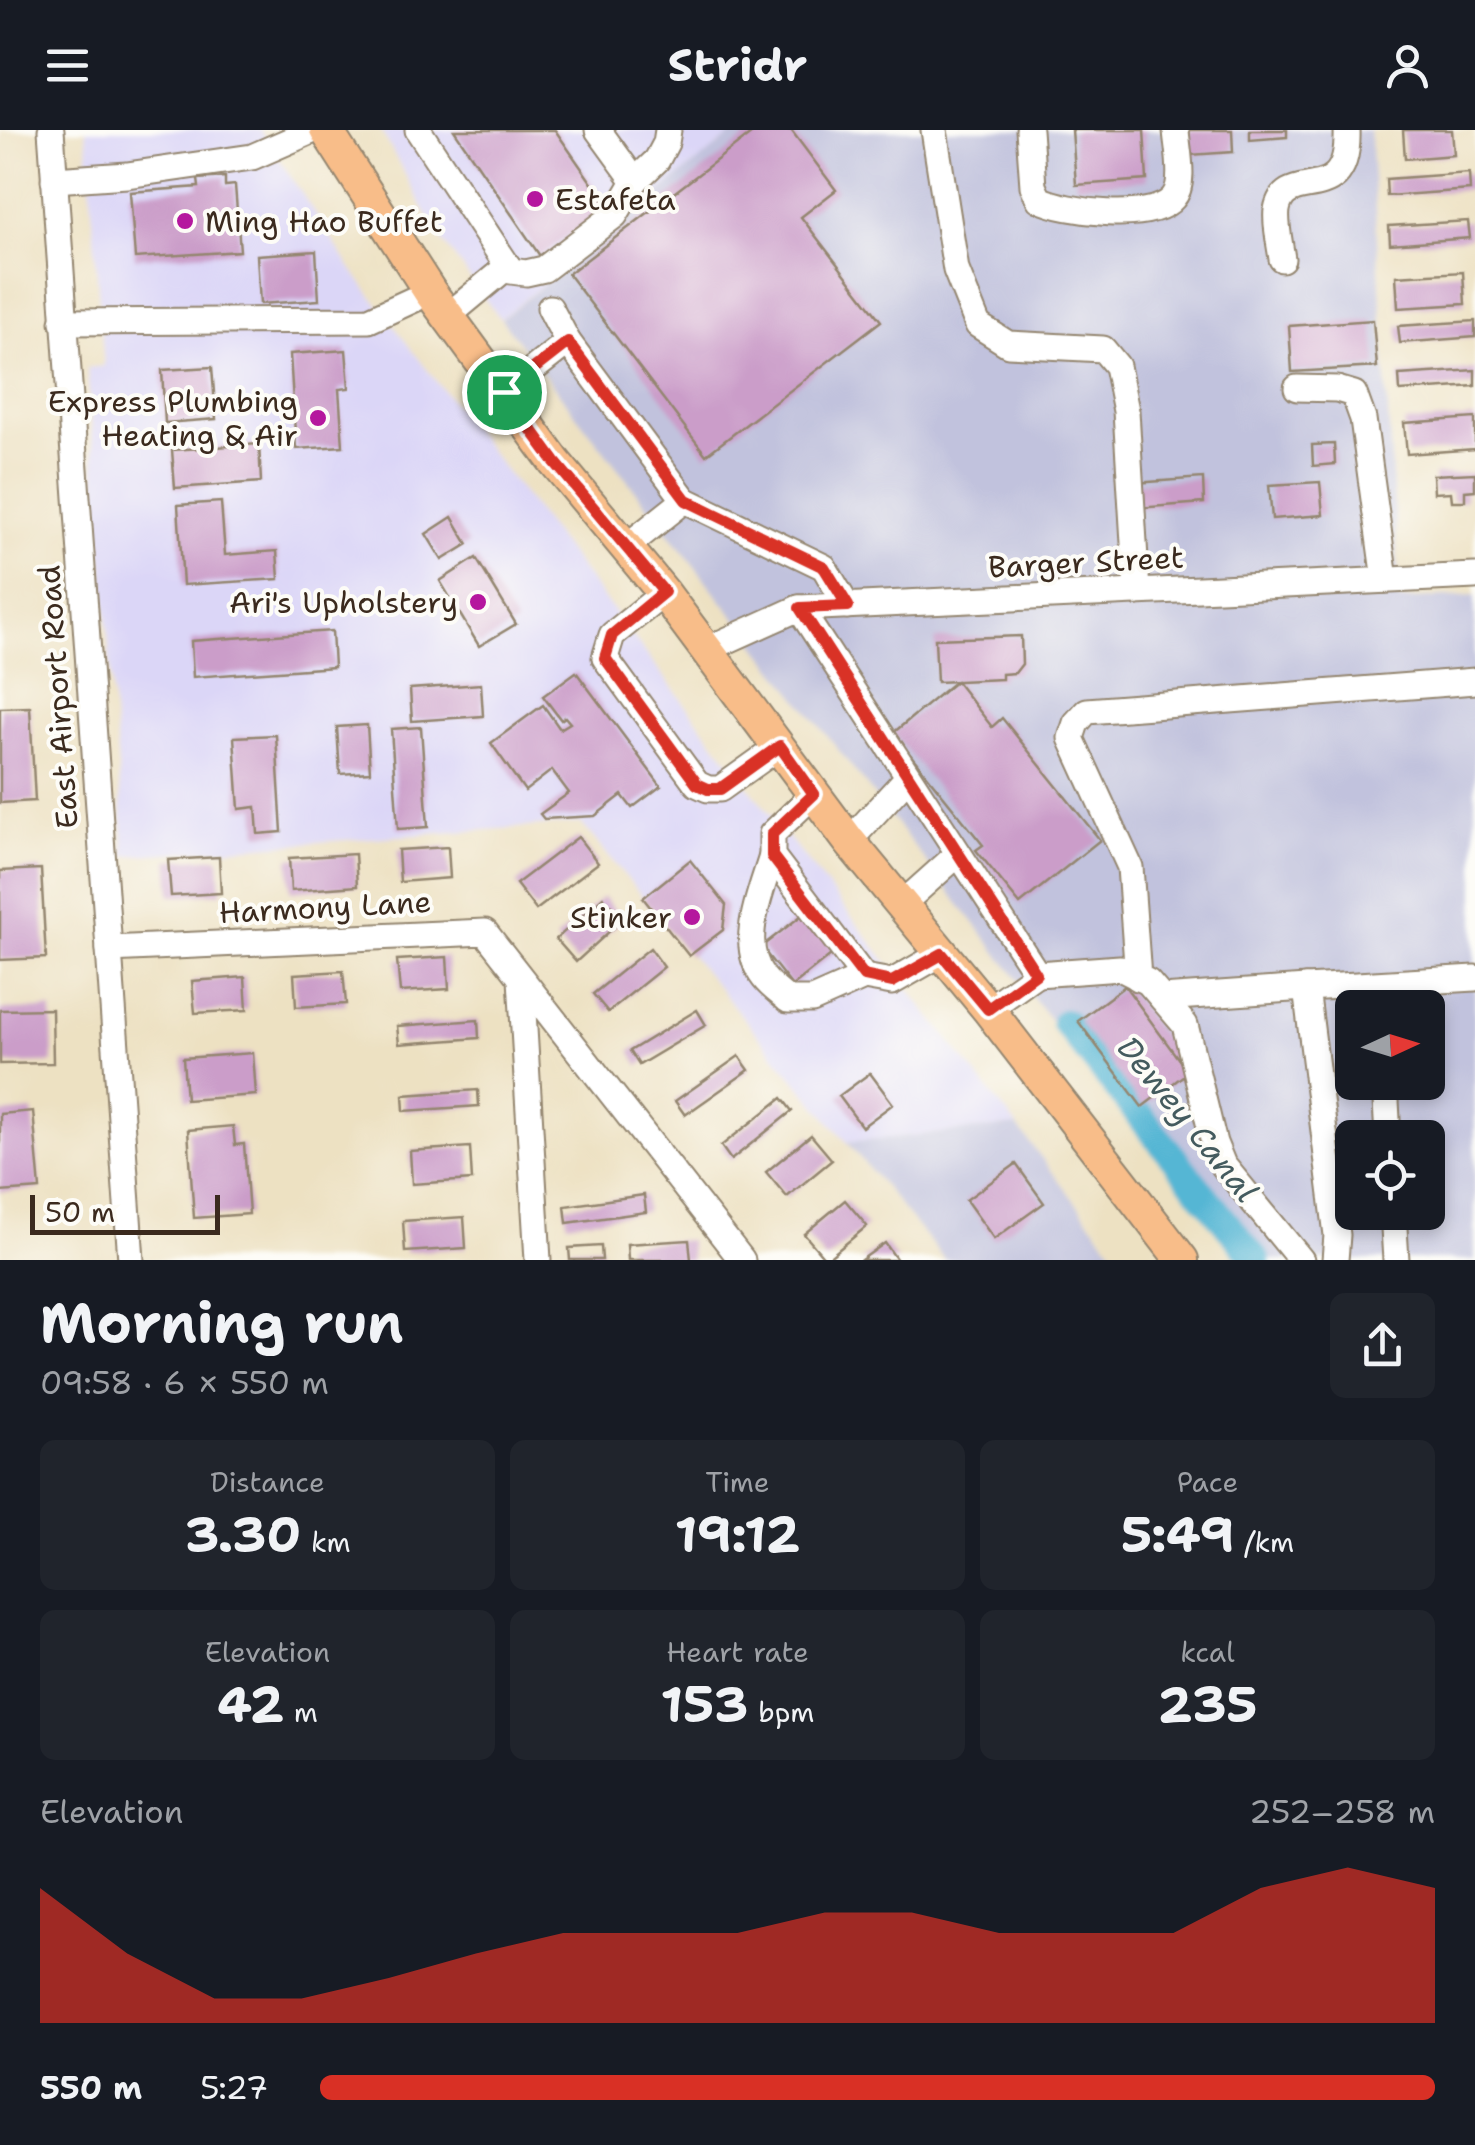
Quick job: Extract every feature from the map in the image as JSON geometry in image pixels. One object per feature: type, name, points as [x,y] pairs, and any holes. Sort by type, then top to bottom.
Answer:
[{"type":"main road","points":[[326,130],[440,303],[555,462],[664,592],[849,841],[988,1009],[1182,1260]]},
{"type":"street","name":"East Airport Road","points":[[52,130],[131,1260]]},
{"type":"street","points":[[54,180],[127,175],[252,157],[314,130]]},
{"type":"street","points":[[418,130],[508,266],[526,272],[544,269],[615,215],[635,182],[658,160],[668,130]]},
{"type":"street","points":[[598,130],[635,182]]},
{"type":"street","points":[[934,130],[956,270],[978,325],[1008,344],[1103,348],[1116,366],[1126,411],[1138,592]]},
{"type":"street","points":[[1028,130],[1033,186],[1038,199],[1058,208],[1100,213],[1154,209],[1172,200],[1180,186],[1176,130]]},
{"type":"street","points":[[1282,259],[1277,210],[1283,196],[1296,188],[1324,184],[1340,173],[1348,151],[1347,130]]},
{"type":"street","points":[[63,322],[369,320],[440,303],[508,266]]},
{"type":"street","points":[[550,308],[568,342],[686,500],[824,567],[848,606]]},
{"type":"street","points":[[504,392],[568,342]]},
{"type":"street","points":[[1297,388],[1337,389],[1354,394],[1363,418],[1385,580]]},
{"type":"street","points":[[626,547],[686,500]]},
{"type":"street","name":"Barger Street","points":[[708,649],[800,608],[1475,576]]},
{"type":"street","points":[[664,592],[612,635],[605,658],[697,784],[720,789],[780,746]]},
{"type":"street","points":[[800,608],[1036,974]]},
{"type":"street","points":[[1138,978],[1130,867],[1071,738],[1076,723],[1088,711],[1475,681]]},
{"type":"street","points":[[849,841],[908,777]]},
{"type":"street","points":[[814,794],[772,834],[772,856],[757,906],[750,949],[763,978],[788,1000],[812,1000],[864,976],[892,982],[942,954]]},
{"type":"street","points":[[901,905],[958,854]]},
{"type":"street","points":[[772,856],[864,976]]},
{"type":"street","name":"Harmony Lane","points":[[109,949],[486,932],[742,1260]]},
{"type":"street","points":[[988,1009],[1036,974],[1120,968],[1148,982],[1185,1025],[1223,1165],[1301,1260]]},
{"type":"street","points":[[1411,990],[1475,978]]},
{"type":"street","points":[[521,979],[538,1260]]},
{"type":"street","points":[[1162,998],[1306,988],[1335,991]]},
{"type":"street","points":[[1306,988],[1338,1235],[1335,1260]]},
{"type":"street","points":[[1394,1230],[1396,1260]]},
{"type":"shaded area","points":[[86,130],[260,130],[350,267],[406,342],[762,804],[1017,1126],[847,1142],[581,823],[125,856],[87,368],[104,366]]},
{"type":"shaded area","points":[[381,130],[738,130],[500,319],[438,235]]},
{"type":"shaded area","points":[[738,130],[1370,130],[1400,600],[1475,595],[1475,1260],[1238,1260],[501,319]]},
{"type":"shaded area","points":[[1017,1126],[1120,1260],[945,1260],[847,1142]]},
{"type":"building","points":[[454,130],[555,130],[609,208],[540,256]]},
{"type":"building","points":[[756,130],[791,130],[836,190],[801,217],[881,321],[706,455],[568,274]]},
{"type":"building","points":[[1072,130],[1144,130],[1147,180],[1076,185]]},
{"type":"building","points":[[1189,130],[1232,130],[1233,152],[1190,155]]},
{"type":"building","points":[[1250,130],[1287,130],[1287,137],[1250,140]]},
{"type":"building","points":[[1403,130],[1452,130],[1454,155],[1405,159]]},
{"type":"building","points":[[1469,173],[1470,190],[1387,196],[1386,179]]},
{"type":"building","name":"Ming Hao Buffet","points":[[225,177],[225,186],[235,185],[240,251],[135,258],[130,192],[199,187],[198,179]]},
{"type":"building","points":[[1468,221],[1470,238],[1390,244],[1389,226]]},
{"type":"building","points":[[316,251],[319,300],[260,304],[257,255]]},
{"type":"building","points":[[1463,272],[1465,304],[1398,308],[1396,276]]},
{"type":"building","points":[[1373,320],[1377,367],[1292,372],[1289,326]]},
{"type":"building","points":[[1475,321],[1475,337],[1400,343],[1398,326]]},
{"type":"building","name":"Express Plumbing Heating & Air","points":[[346,350],[349,388],[339,389],[343,446],[296,449],[290,354]]},
{"type":"building","points":[[212,367],[216,419],[165,423],[162,370]]},
{"type":"building","points":[[1475,370],[1475,386],[1400,391],[1399,375]]},
{"type":"building","points":[[1475,418],[1475,449],[1407,454],[1404,423]]},
{"type":"building","points":[[259,444],[261,482],[175,488],[172,450]]},
{"type":"building","points":[[1334,444],[1335,464],[1313,466],[1312,445]]},
{"type":"building","points":[[1475,473],[1475,490],[1465,491],[1465,501],[1452,501],[1451,492],[1434,493],[1433,475]]},
{"type":"building","points":[[1203,478],[1204,503],[1137,508],[1135,483]]},
{"type":"building","points":[[1320,482],[1323,515],[1272,519],[1269,485]]},
{"type":"building","points":[[221,502],[225,555],[277,551],[279,579],[183,585],[178,505]]},
{"type":"building","points":[[452,517],[468,544],[442,560],[426,534]]},
{"type":"building","name":"Ari's Upholstery","points":[[476,558],[516,624],[479,646],[440,581]]},
{"type":"building","points":[[332,631],[334,667],[193,677],[191,641]]},
{"type":"building","points":[[1021,636],[1022,664],[1015,673],[1002,674],[1002,679],[937,682],[935,639]]},
{"type":"building","points":[[576,672],[661,786],[632,808],[622,795],[595,816],[544,819],[540,814],[569,793],[552,770],[525,791],[491,743],[543,705],[560,729],[570,723],[565,717],[561,720],[543,696]]},
{"type":"building","points":[[956,681],[992,727],[1002,718],[1100,840],[1020,904],[976,850],[983,845],[893,733]]},
{"type":"building","points":[[481,684],[483,716],[412,721],[410,689]]},
{"type":"building","points":[[30,707],[35,801],[0,803],[0,708]]},
{"type":"building","points":[[367,725],[370,772],[340,774],[337,727]]},
{"type":"building","points":[[421,727],[428,827],[398,829],[391,729]]},
{"type":"building","points":[[276,735],[282,832],[258,834],[256,807],[239,809],[234,737]]},
{"type":"building","points":[[578,837],[598,863],[536,910],[516,884]]},
{"type":"building","points":[[448,847],[450,878],[400,882],[398,850]]},
{"type":"building","points":[[355,854],[357,886],[291,891],[289,858]]},
{"type":"building","points":[[219,857],[221,893],[171,896],[168,860]]},
{"type":"building","name":"Stinker","points":[[690,860],[726,905],[723,930],[689,956],[643,898]]},
{"type":"building","points":[[41,869],[46,958],[0,960],[0,871]]},
{"type":"building","points":[[603,897],[623,919],[576,962],[556,939]]},
{"type":"building","points":[[806,912],[836,951],[792,986],[761,947]]},
{"type":"building","points":[[650,948],[664,967],[608,1012],[593,994]]},
{"type":"building","points":[[447,957],[449,989],[400,992],[397,960]]},
{"type":"building","points":[[343,971],[346,1004],[296,1007],[294,974]]},
{"type":"building","points":[[245,977],[247,1010],[195,1013],[192,981]]},
{"type":"building","points":[[1125,986],[1188,1072],[1142,1107],[1078,1021]]},
{"type":"building","points":[[52,1009],[53,1063],[0,1064],[0,1010]]},
{"type":"building","points":[[697,1010],[706,1025],[639,1065],[630,1051]]},
{"type":"building","points":[[478,1020],[479,1038],[399,1044],[397,1026]]},
{"type":"building","points":[[253,1053],[256,1095],[186,1100],[183,1058]]},
{"type":"building","points":[[739,1056],[749,1070],[685,1115],[675,1101]]},
{"type":"building","points":[[870,1073],[893,1104],[862,1127],[839,1096]]},
{"type":"building","points":[[478,1090],[479,1106],[404,1111],[403,1095]]},
{"type":"building","points":[[782,1098],[792,1111],[731,1160],[721,1146]]},
{"type":"building","points":[[33,1111],[40,1189],[0,1192],[0,1114]]},
{"type":"building","points":[[233,1126],[235,1145],[244,1144],[249,1214],[194,1218],[188,1130]]},
{"type":"building","points":[[811,1135],[832,1160],[787,1197],[766,1172]]},
{"type":"building","points":[[470,1147],[472,1180],[412,1184],[410,1151]]},
{"type":"building","points":[[1016,1164],[1044,1203],[994,1239],[966,1200]]},
{"type":"building","points":[[644,1195],[646,1212],[567,1223],[565,1206]]},
{"type":"building","points":[[845,1200],[867,1226],[826,1260],[804,1234]]},
{"type":"building","points":[[464,1217],[466,1248],[405,1252],[403,1221]]},
{"type":"building","points":[[689,1240],[691,1260],[628,1260],[627,1244]]},
{"type":"building","points":[[885,1243],[897,1260],[861,1260]]},
{"type":"building","points":[[601,1246],[602,1260],[570,1260],[569,1248]]},
{"type":"waterway","name":"Dewey Canal","points":[[1065,1023],[1256,1260]]},
{"type":"place","name":"Estafeta","points":[[535,199]]},
{"type":"place","name":"Ming Hao Buffet","points":[[185,221]]},
{"type":"place","name":"Express Plumbing Heating & Air","points":[[318,418]]},
{"type":"place","name":"Ari's Upholstery","points":[[478,602]]},
{"type":"place","name":"Stinker","points":[[692,917]]},
{"type":"route","points":[[568,342],[686,500],[824,567],[848,606],[800,608],[1036,974],[988,1009],[942,954],[892,982],[864,976],[772,856],[772,834],[814,794],[780,746],[720,789],[697,784],[605,658],[612,635],[664,592],[555,462],[504,392],[568,342]]}]
